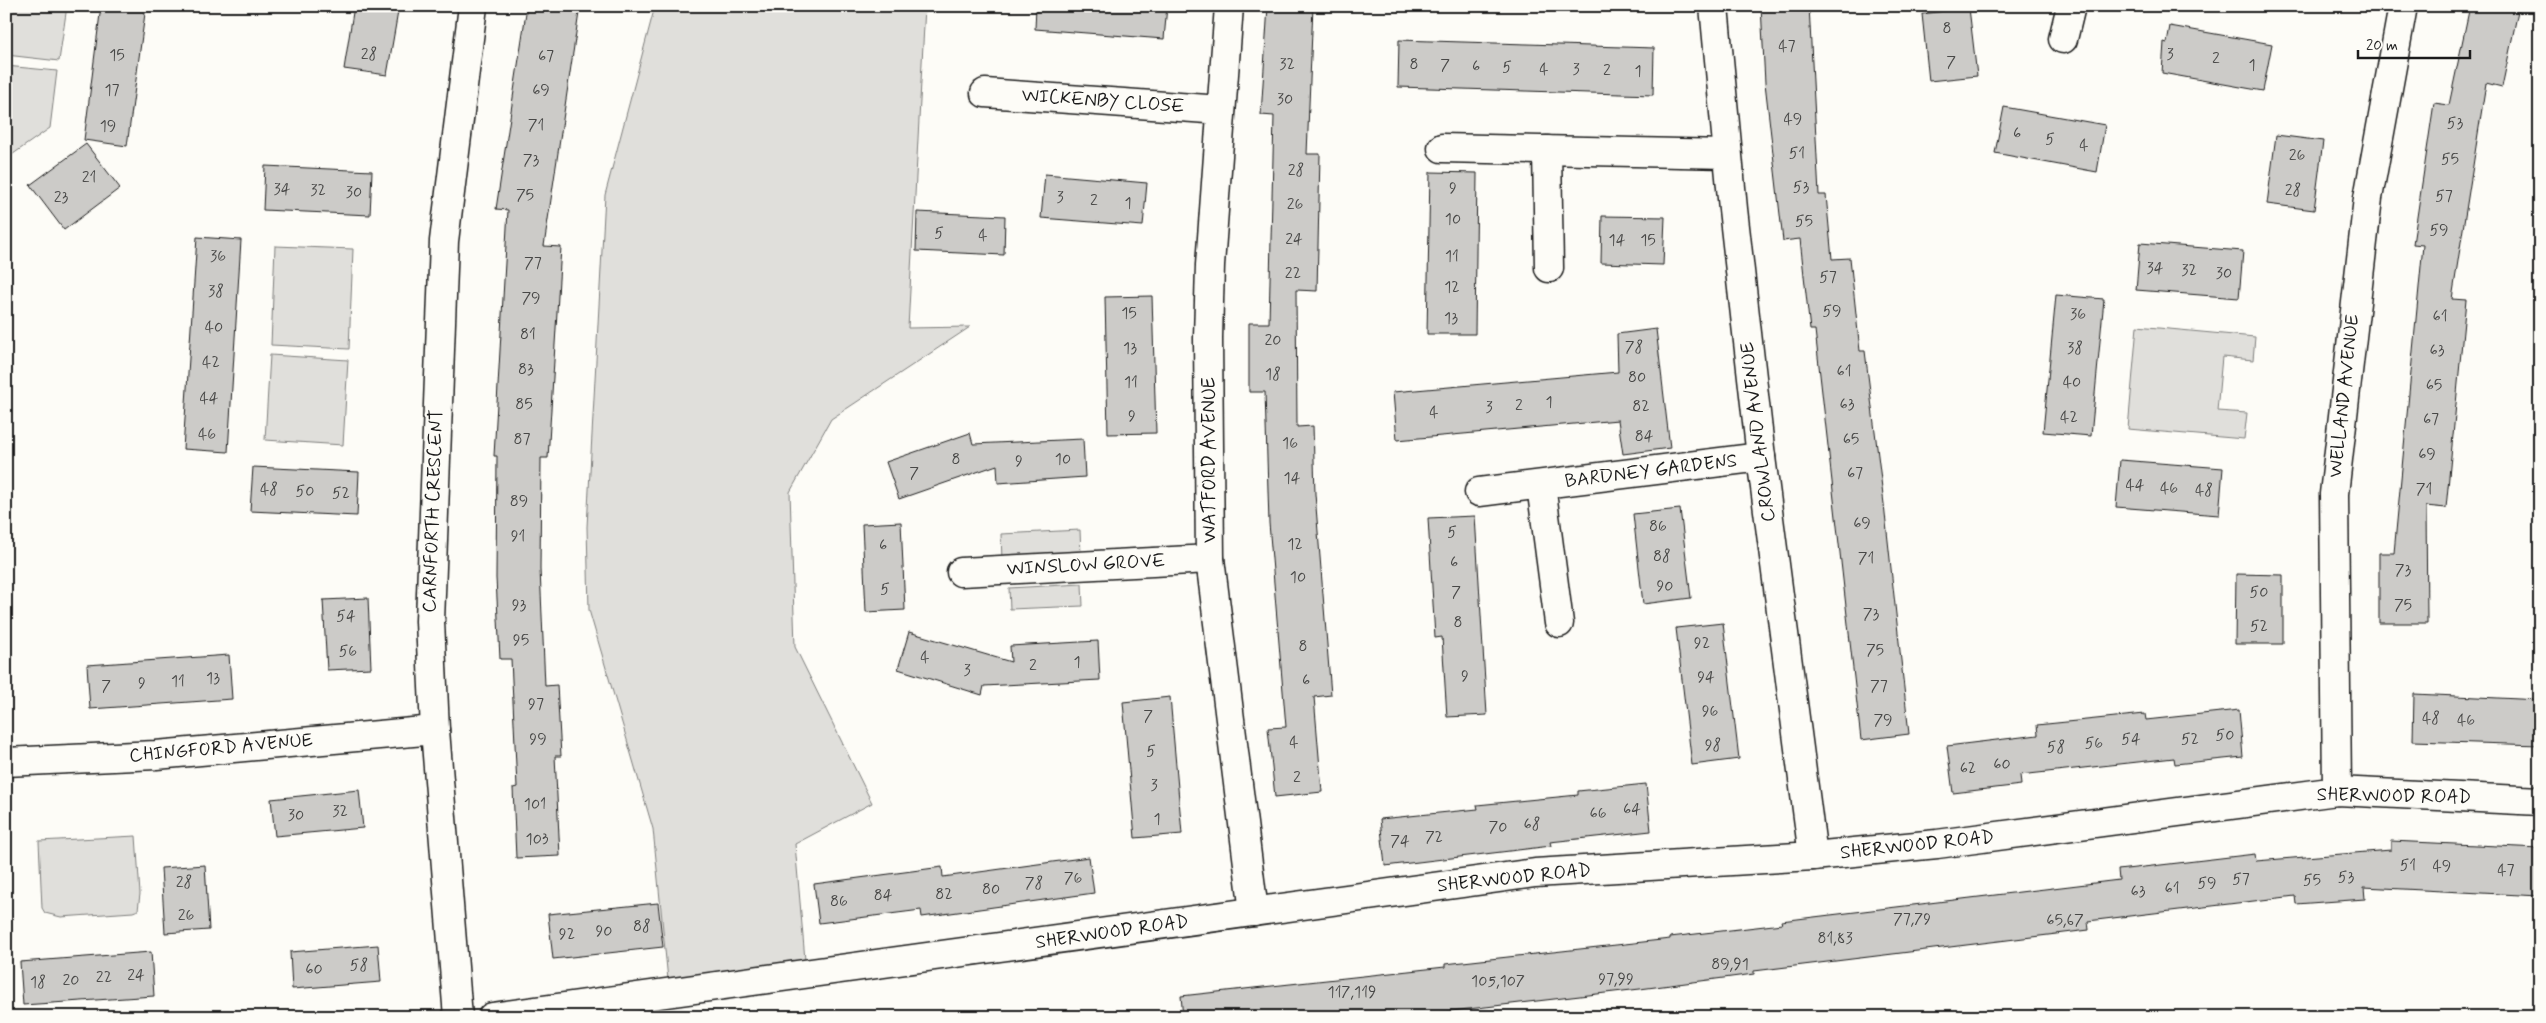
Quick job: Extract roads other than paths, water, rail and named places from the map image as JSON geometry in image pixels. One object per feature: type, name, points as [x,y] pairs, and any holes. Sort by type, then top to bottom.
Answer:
[{"type":"street","name":"CARNFORTH CRESCENT","points":[[458,1017],[435,730],[430,621],[444,241],[473,6]]},
{"type":"street","name":"WATFORD AVENUE","points":[[1229,6],[1210,265],[1208,338],[1210,559],[1254,912]]},
{"type":"street","name":"CROWLAND AVENUE","points":[[1714,6],[1727,154],[1760,457],[1813,856]]},
{"type":"street","points":[[2063,39],[2071,6]]},
{"type":"street","name":"WELLAND AVENUE","points":[[2337,790],[2334,494],[2368,198],[2403,6]]},
{"type":"street","name":"WICKENBY CLOSE","points":[[985,93],[1221,110]]},
{"type":"street","points":[[1442,148],[1727,154]]},
{"type":"street","points":[[1547,150],[1549,268]]},
{"type":"street","name":"BARDNEY GARDENS","points":[[1479,492],[1760,457]]},
{"type":"street","name":"BARDNEY GARDENS","points":[[1541,485],[1559,622]]},
{"type":"street","name":"WINSLOW GROVE","points":[[961,572],[1210,559]]},
{"type":"street","name":"CHINGFORD AVENUE","points":[[6,762],[156,755],[435,730]]},
{"type":"street","name":"SHERWOOD ROAD","points":[[492,1017],[1535,873],[1813,856],[1937,844],[2337,790],[2540,800]]}]
